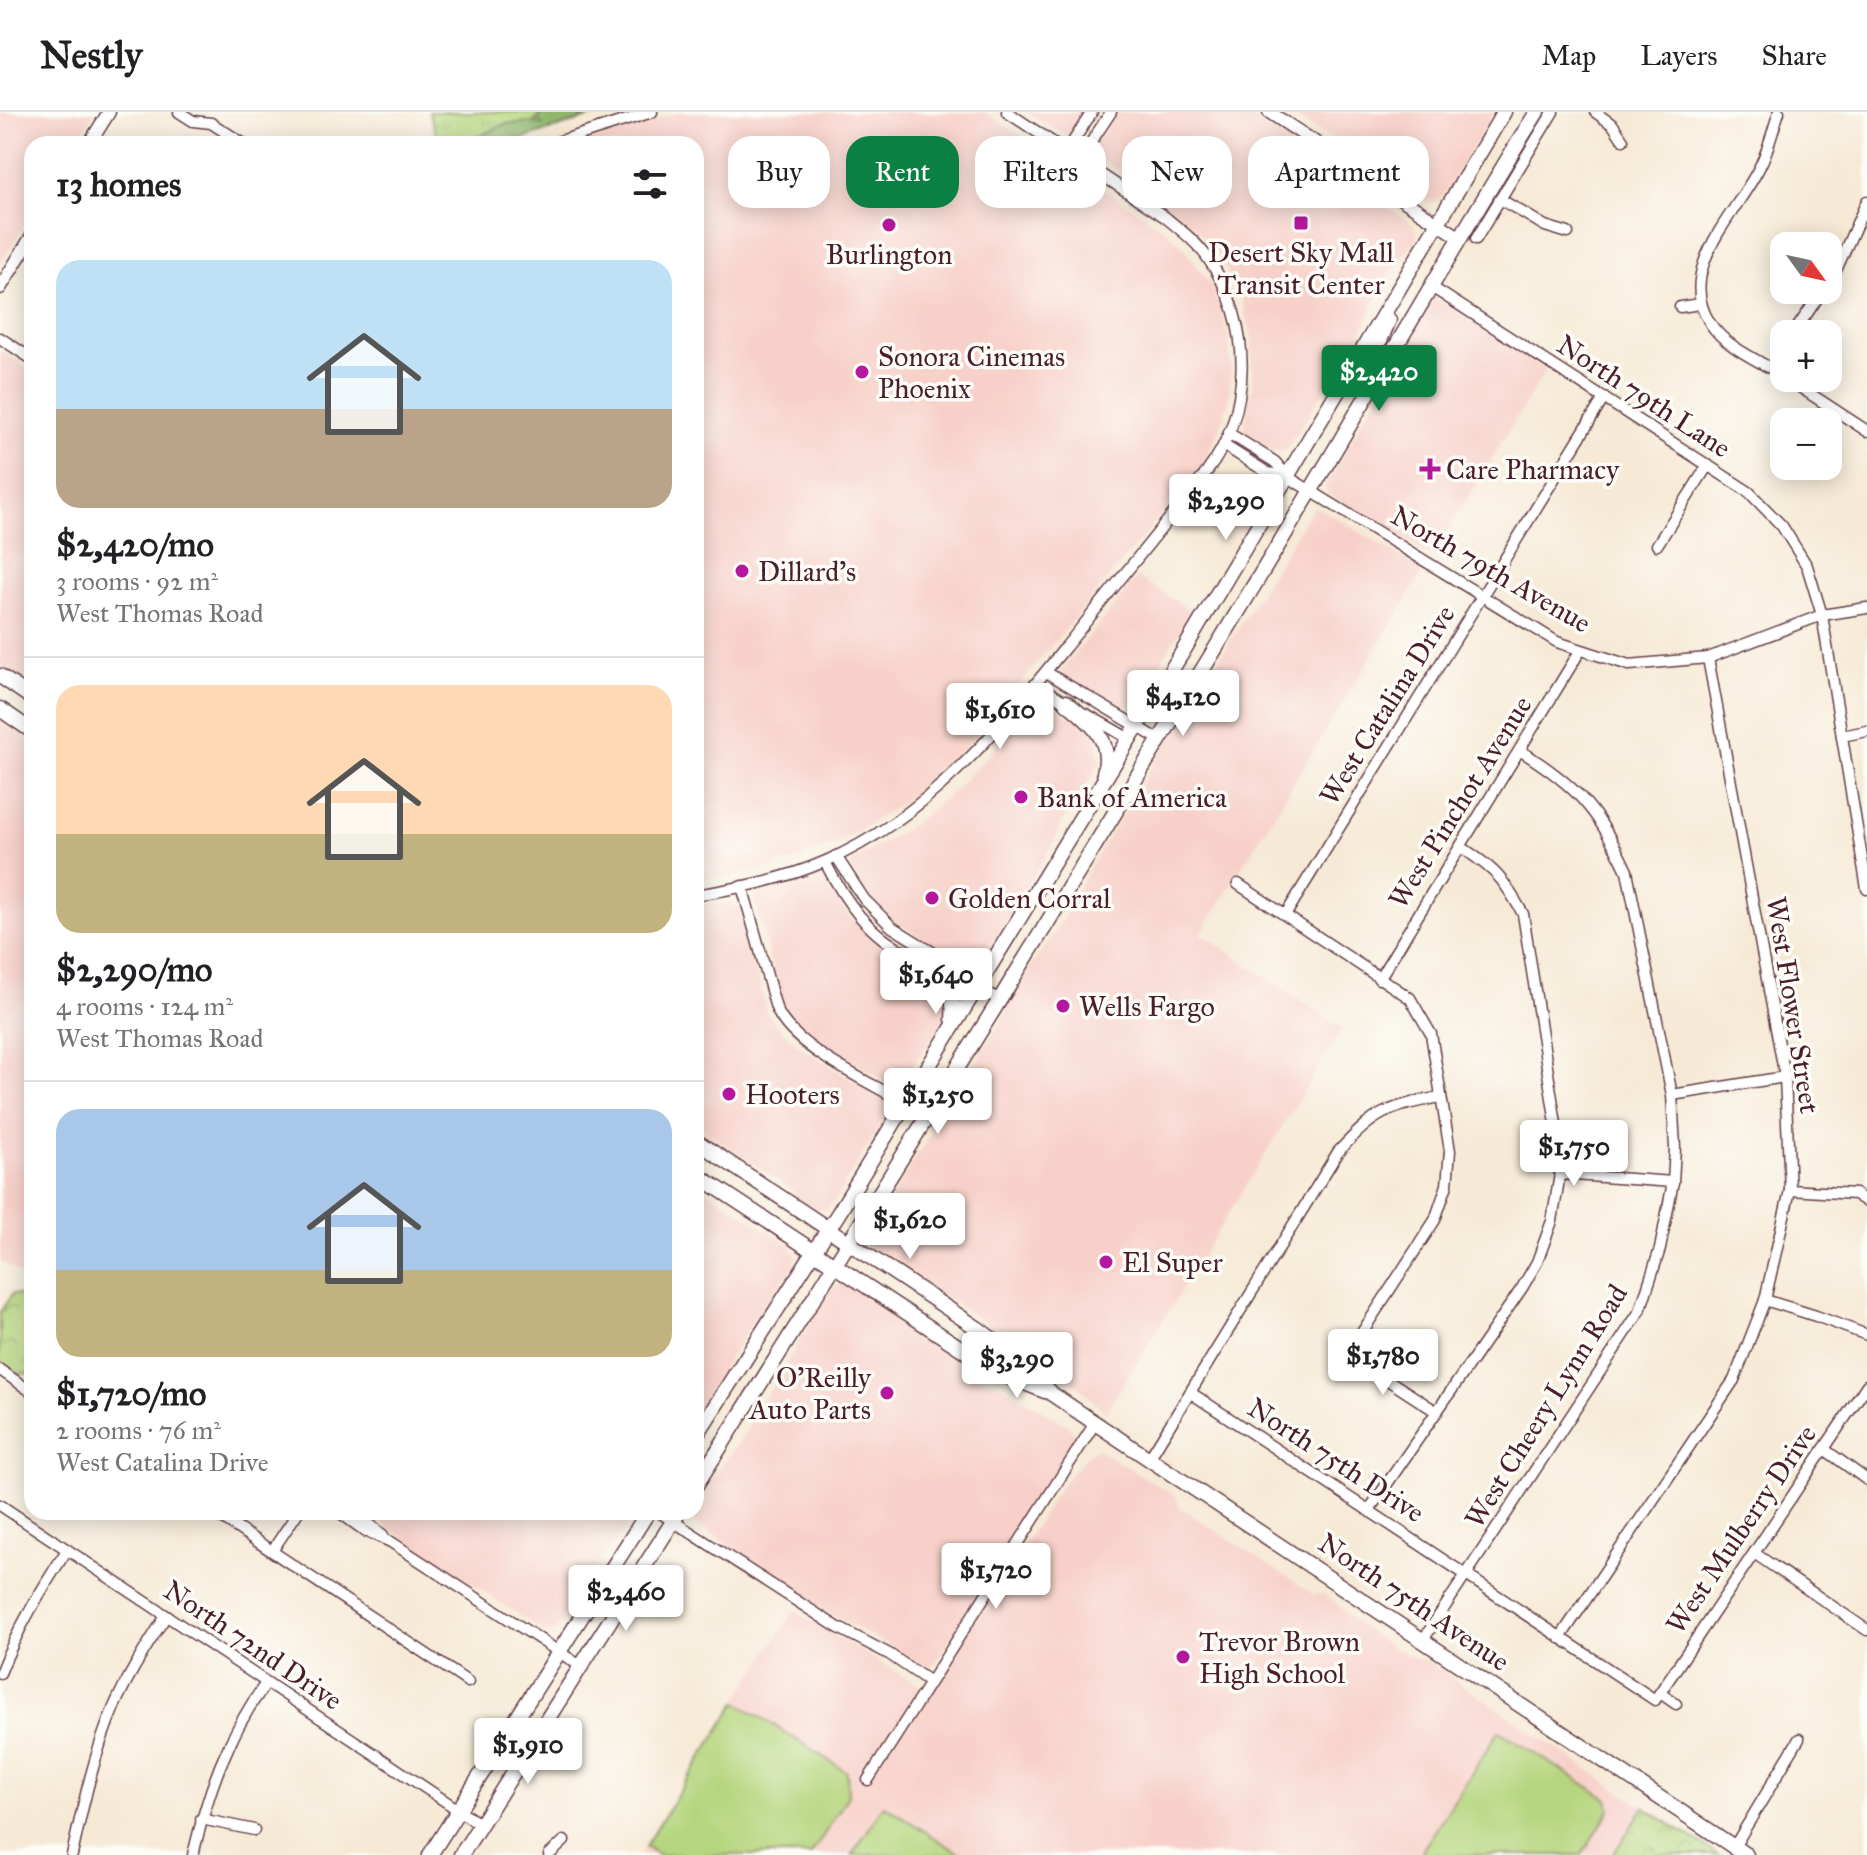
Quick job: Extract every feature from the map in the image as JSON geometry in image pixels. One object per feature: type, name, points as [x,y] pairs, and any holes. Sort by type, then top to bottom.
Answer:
[{"type":"main road","points":[[704,1424],[828,1230],[1288,477],[1436,222],[1504,112]]},
{"type":"main road","points":[[704,1472],[1156,746],[1311,491],[1459,237],[1537,112]]},
{"type":"main road","points":[[1372,386],[1365,379],[1366,372],[1388,323],[1398,288]]},
{"type":"main road","points":[[0,676],[24,692]]},
{"type":"main road","points":[[1066,702],[1101,736],[1107,762],[1102,781]]},
{"type":"main road","points":[[0,709],[24,726]]},
{"type":"main road","points":[[1132,732],[1156,746]]},
{"type":"main road","points":[[907,954],[949,986],[954,1003],[953,1024]]},
{"type":"main road","name":"North 75th Avenue","points":[[704,1146],[1015,1356],[1052,1394],[1740,1851]]},
{"type":"main road","name":"North 75th Avenue","points":[[704,1179],[997,1372],[1052,1394]]},
{"type":"main road","points":[[430,1855],[643,1520]]},
{"type":"main road","points":[[461,1855],[674,1520]]},
{"type":"street","points":[[94,136],[109,112]]},
{"type":"street","points":[[179,112],[193,121],[211,123]]},
{"type":"street","points":[[204,112],[211,123],[231,136]]},
{"type":"street","points":[[576,136],[652,112]]},
{"type":"street","points":[[1007,112],[1044,136]]},
{"type":"street","points":[[1081,136],[1092,112]]},
{"type":"street","points":[[1090,136],[1111,112]]},
{"type":"street","points":[[1269,112],[1459,237]]},
{"type":"street","points":[[1476,239],[1553,112]]},
{"type":"street","points":[[1595,112],[1613,125],[1623,140]]},
{"type":"street","points":[[1770,367],[1728,343],[1711,325],[1700,304],[1698,278],[1709,252],[1761,164],[1779,112]]},
{"type":"street","points":[[704,893],[792,874],[830,859],[884,829],[945,784],[1046,672],[1225,446],[1239,397],[1243,358],[1232,308],[1210,261],[1172,222],[1106,177]]},
{"type":"street","points":[[1500,199],[1545,226],[1568,233]]},
{"type":"street","points":[[1842,257],[1867,201]]},
{"type":"street","points":[[0,288],[24,249]]},
{"type":"street","name":"North 79th Lane","points":[[1430,286],[1749,492],[1782,526],[1807,566],[1822,615],[1867,889]]},
{"type":"street","points":[[1680,307],[1700,304]]},
{"type":"street","points":[[0,338],[24,354]]},
{"type":"street","points":[[1808,392],[1866,429]]},
{"type":"street","name":"West Catalina Drive","points":[[1286,914],[1604,398]]},
{"type":"street","points":[[1230,434],[1275,462],[1288,477]]},
{"type":"street","points":[[1225,446],[1268,473],[1288,477]]},
{"type":"street","points":[[1657,545],[1708,465]]},
{"type":"street","name":"North 79th Avenue","points":[[1288,477],[1557,642],[1629,665],[1708,658],[1822,615],[1867,608]]},
{"type":"street","name":"West Pinchot Avenue","points":[[1379,979],[1580,651]]},
{"type":"street","name":"West Flower Street","points":[[1560,1638],[1734,1380],[1765,1300],[1790,1190],[1785,1077],[1708,658]]},
{"type":"street","points":[[1046,672],[1132,732]]},
{"type":"street","points":[[1036,684],[1066,702],[1132,732]]},
{"type":"street","points":[[1842,736],[1867,731]]},
{"type":"street","name":"West Cheery Lynn Road","points":[[1423,1640],[1640,1311],[1660,1249],[1673,1182],[1672,1095],[1627,871],[1612,837],[1594,811],[1561,776],[1521,751]]},
{"type":"street","points":[[1369,1510],[1537,1262],[1552,1221],[1560,1174],[1559,1143],[1523,914],[1505,881],[1461,847]]},
{"type":"street","points":[[830,859],[846,900],[878,935],[959,981],[977,986]]},
{"type":"street","points":[[830,859],[892,927],[964,972],[977,986],[999,1000]]},
{"type":"street","points":[[1238,884],[1410,998],[1431,1034],[1450,1151],[1447,1185],[1435,1220],[1348,1354],[1437,1412]]},
{"type":"street","points":[[742,886],[776,1008],[785,1025],[817,1051],[905,1103]]},
{"type":"street","points":[[1672,1095],[1785,1077]]},
{"type":"street","points":[[1149,1459],[1338,1152],[1374,1117],[1396,1106],[1440,1097]]},
{"type":"street","points":[[1560,1174],[1673,1182]]},
{"type":"street","points":[[1790,1190],[1855,1194],[1867,1202]]},
{"type":"street","points":[[1765,1300],[1867,1335]]},
{"type":"street","points":[[0,1370],[24,1386]]},
{"type":"street","name":"West Mulberry Drive","points":[[1657,1696],[1867,1385]]},
{"type":"street","name":"North 75th Drive","points":[[1191,1393],[1560,1638],[1657,1696],[1676,1704]]},
{"type":"street","points":[[868,1780],[1095,1423]]},
{"type":"street","points":[[1824,1449],[1867,1480]]},
{"type":"street","name":"North 72nd Drive","points":[[0,1505],[481,1825]]},
{"type":"street","points":[[225,1520],[468,1682]]},
{"type":"street","points":[[272,1551],[293,1520]]},
{"type":"street","points":[[357,1520],[582,1667]]},
{"type":"street","points":[[682,1520],[837,1627],[889,1654],[930,1682]]},
{"type":"street","points":[[0,1673],[14,1638],[67,1550]]},
{"type":"street","points":[[1754,1553],[1867,1630]]},
{"type":"street","points":[[72,1855],[86,1793],[113,1708],[128,1677],[166,1616]]},
{"type":"street","points":[[193,1855],[213,1779],[238,1727],[266,1683]]},
{"type":"street","points":[[1740,1851],[1799,1739]]},
{"type":"street","points":[[201,1819],[254,1830]]},
{"type":"street","points":[[549,1855],[564,1841]]},
{"type":"shaded area","points":[[0,112],[95,112],[80,136],[24,136],[24,226],[0,265]]},
{"type":"shaded area","points":[[680,112],[985,112],[1022,136],[975,136],[975,208],[1106,208],[1106,190],[1122,201],[1122,208],[1133,208],[1168,232],[1185,249],[1211,285],[1228,337],[1231,369],[1228,403],[1220,428],[1192,478],[988,722],[928,786],[835,844],[799,859],[748,873],[704,880],[704,136],[605,136]]},
{"type":"shaded area","points":[[1027,112],[1086,112],[1072,133],[1066,135]]},
{"type":"shaded area","points":[[1117,112],[1243,112],[1279,136],[1248,136],[1248,208],[1388,208],[1414,225],[1415,242],[1394,268],[1374,302],[1363,330],[1285,451],[1272,451],[1243,432],[1252,387],[1252,338],[1240,296],[1217,253],[1172,208],[1232,208],[1232,136],[1122,136],[1122,174],[1106,163],[1106,136],[1101,136]]},
{"type":"shaded area","points":[[1289,112],[1494,112],[1437,201],[1429,202],[1429,136],[1326,136]]},
{"type":"shaded area","points":[[1433,297],[1546,370],[1432,557],[1328,494],[1324,488]]},
{"type":"shaded area","points":[[0,350],[24,366],[24,682],[0,666]]},
{"type":"shaded area","points":[[1313,507],[1321,508],[1424,571],[1201,934],[1343,1028],[1106,1412],[1065,1375],[872,1250],[866,1233],[1001,1021],[1016,988],[1062,921],[1089,868]]},
{"type":"shaded area","points":[[1137,577],[1193,612],[1134,702],[1117,708],[1063,675],[1062,670]]},
{"type":"shaded area","points":[[1040,698],[1090,728],[1097,737],[1101,764],[1061,823],[1055,841],[983,958],[974,966],[963,964],[893,920],[860,886],[850,868],[851,864],[916,822],[956,789]]},
{"type":"shaded area","points":[[0,718],[24,734],[24,1277],[0,1261]]},
{"type":"shaded area","points":[[817,877],[827,880],[848,915],[875,939],[939,983],[945,991],[947,1013],[942,1025],[896,1086],[793,1023],[781,1003],[756,896]]},
{"type":"shaded area","points":[[730,901],[740,908],[767,1013],[781,1030],[800,1047],[889,1103],[890,1110],[836,1199],[826,1210],[816,1210],[806,1204],[789,1188],[704,1130],[704,905]]},
{"type":"shaded area","points":[[704,1188],[791,1246],[796,1256],[794,1266],[768,1298],[704,1398]]},
{"type":"shaded area","points":[[838,1284],[849,1285],[906,1323],[929,1345],[974,1373],[1006,1388],[1071,1428],[1075,1434],[1074,1443],[934,1664],[927,1668],[831,1615],[691,1520],[704,1520],[704,1490],[739,1442],[830,1290]]},
{"type":"shaded area","name":"Trevor Brown High School","points":[[1097,1449],[1177,1497],[1180,1507],[1313,1594],[1324,1595],[1334,1601],[1352,1620],[1394,1649],[1431,1664],[1644,1807],[1613,1855],[639,1855],[794,1611],[930,1692],[1060,1487],[1088,1454]]},
{"type":"shaded area","points":[[631,1520],[591,1575],[557,1630],[547,1634],[379,1521]]},
{"type":"green space","points":[[429,112],[544,112],[533,122],[505,124],[480,136],[436,136]]},
{"type":"green space","points":[[544,112],[607,112],[532,136],[480,136],[505,124],[533,122]]},
{"type":"green space","points":[[12,1294],[24,1296],[24,1372],[21,1376],[0,1362],[0,1312]]},
{"type":"green space","points":[[737,1702],[847,1772],[848,1796],[811,1855],[659,1855],[645,1846]]},
{"type":"green space","points":[[1499,1731],[1608,1799],[1610,1810],[1582,1855],[1423,1855],[1422,1851]]},
{"type":"green space","points":[[884,1805],[962,1855],[852,1855]]},
{"type":"green space","points":[[1644,1807],[1718,1855],[1613,1855]]},
{"type":"place","name":"Desert Sky Mall Transit Center","points":[[1301,223]]},
{"type":"place","name":"Burlington","points":[[889,225]]},
{"type":"place","name":"Sonora Cinemas Phoenix","points":[[862,372]]},
{"type":"place","name":"Care Pharmacy","points":[[1430,469]]},
{"type":"place","name":"Dillard's","points":[[742,571]]},
{"type":"place","name":"Bank of America","points":[[1021,797]]},
{"type":"place","name":"Golden Corral","points":[[932,898]]},
{"type":"place","name":"Wells Fargo","points":[[1063,1006]]},
{"type":"place","name":"Hooters","points":[[729,1094]]},
{"type":"place","name":"El Super","points":[[1106,1262]]},
{"type":"place","name":"O'Reilly Auto Parts","points":[[887,1393]]},
{"type":"place","name":"Trevor Brown High School","points":[[1183,1657]]}]
